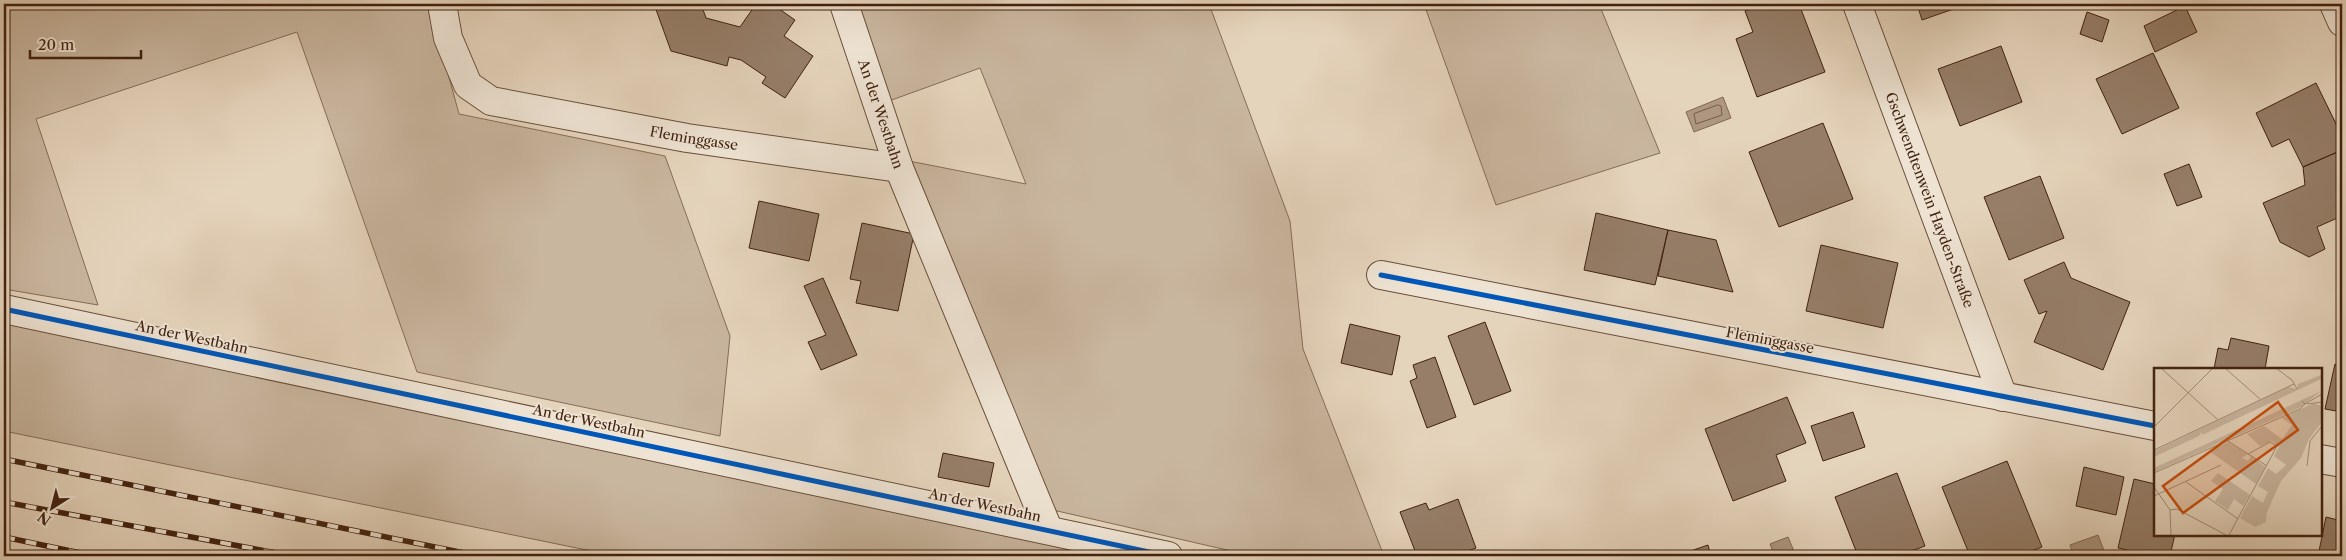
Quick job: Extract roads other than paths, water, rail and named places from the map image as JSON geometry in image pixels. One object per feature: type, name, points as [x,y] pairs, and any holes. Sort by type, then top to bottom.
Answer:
[{"type":"street","name":"Fleminggasse","points":[[442,4],[448,38],[468,86],[491,101],[687,138],[899,168]]},
{"type":"street","name":"An der Westbahn","points":[[844,4],[899,168],[1048,529]]},
{"type":"street","name":"Gschwendtenwein Hayden-Straße","points":[[1857,4],[2003,397]]},
{"type":"street","points":[[2334,4],[2342,22]]},
{"type":"street","name":"Fleminggasse","points":[[1381,274],[2154,426]]},
{"type":"street","name":"An der Westbahn","points":[[4,309],[1048,529],[1168,556]]},
{"type":"street","points":[[2321,459],[2342,463]]},
{"type":"water","points":[[1723,97],[1731,118],[1694,132],[1686,112]]},
{"type":"water","points":[[2098,535],[2106,556],[2074,556],[2070,545]]},
{"type":"water","points":[[1788,537],[1796,556],[1775,556],[1770,544]]},
{"type":"railway","points":[[4,459],[479,556]]},
{"type":"railway","points":[[4,502],[293,556]]},
{"type":"railway","points":[[4,537],[95,556]]}]
